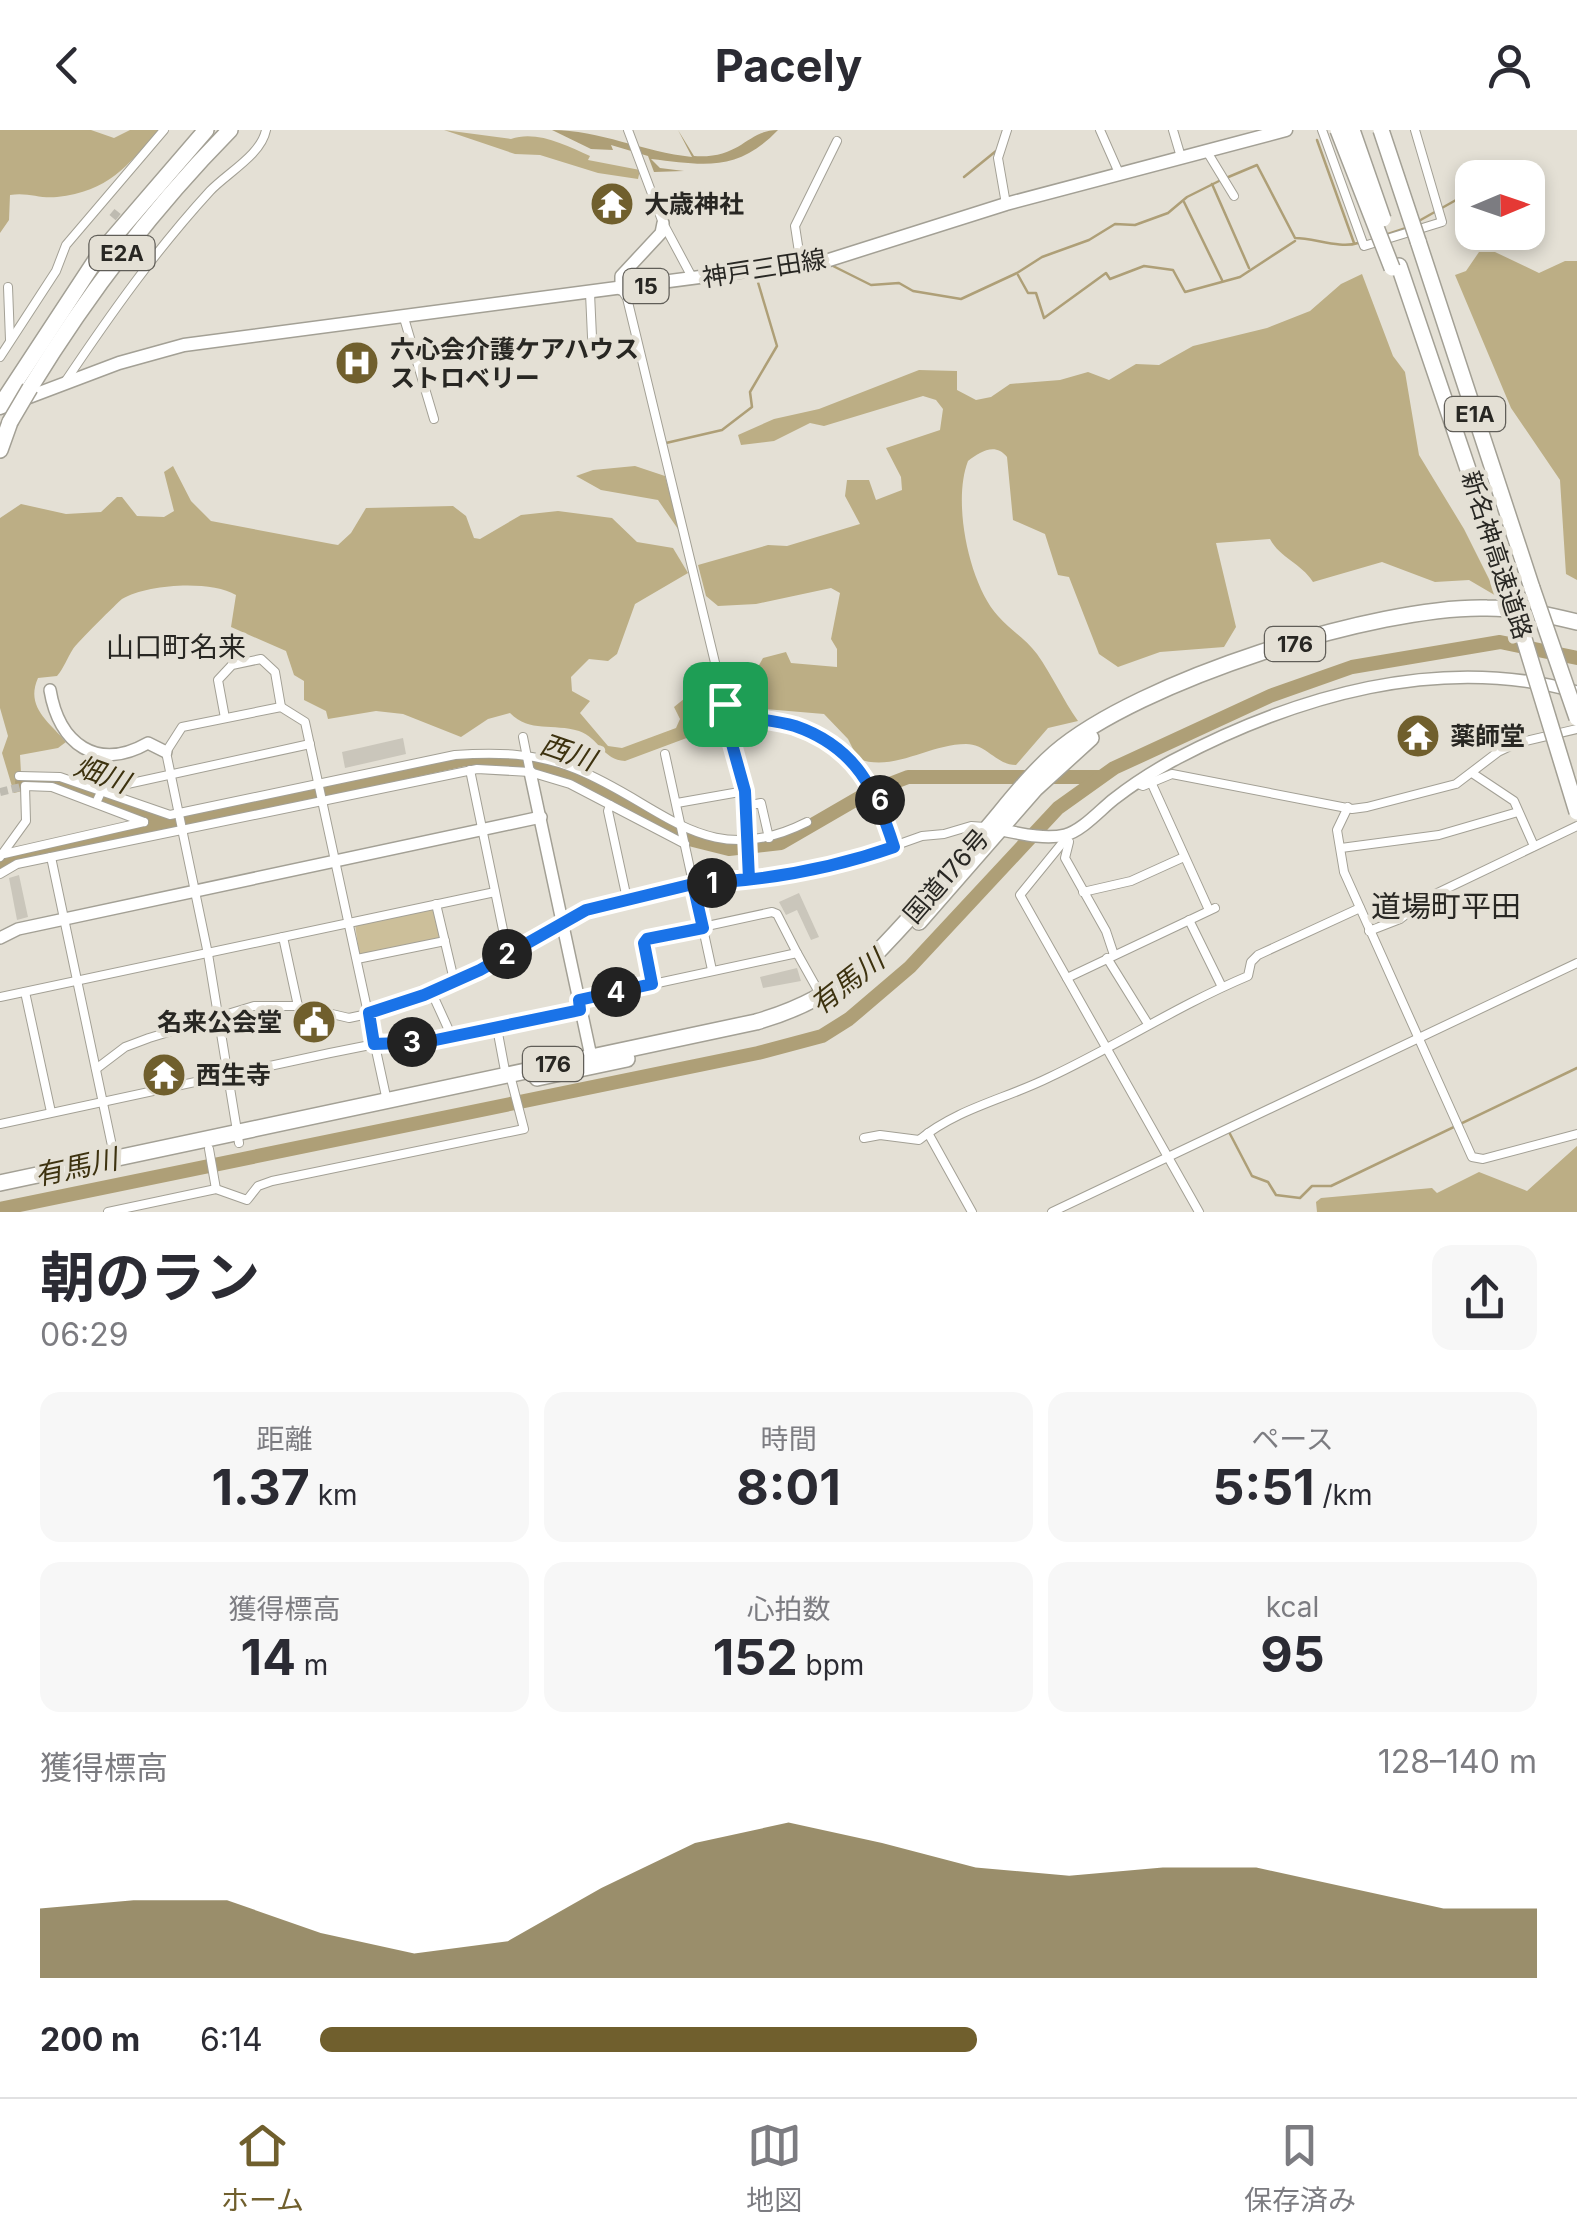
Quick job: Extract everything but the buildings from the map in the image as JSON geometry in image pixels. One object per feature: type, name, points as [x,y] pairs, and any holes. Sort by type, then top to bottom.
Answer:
[{"type":"highway","points":[[59,326],[107,232],[134,196],[196,130]]},
{"type":"highway","name":"E2A","points":[[0,440],[100,252],[206,130]]},
{"type":"highway","name":"E2A","points":[[2,402],[59,326],[175,188],[230,130]]},
{"type":"highway","points":[[59,326],[238,130]]},
{"type":"highway","points":[[1338,130],[1395,267]]},
{"type":"highway","name":"新名神高速道路","points":[[1352,130],[1395,267],[1510,593],[1577,812]]},
{"type":"highway","name":"新名神高速道路","points":[[1384,130],[1577,718]]},
{"type":"highway","points":[[0,450],[10,422]]},
{"type":"highway","name":"国道176号","points":[[592,1061],[768,1028],[822,1009],[865,978],[891,952],[1027,789],[1039,768],[1089,728],[1125,708],[1190,680],[1336,631],[1424,612],[1487,608],[1577,622]]},
{"type":"highway","name":"国道176号","points":[[1027,789],[1110,726],[1143,709],[1364,632],[1441,619],[1484,617],[1577,631]]},
{"type":"highway","name":"国道176号","points":[[0,1184],[511,1081],[800,1009],[822,998],[868,962],[995,828]]},
{"type":"highway","name":"国道176号","points":[[0,1194],[209,1152],[239,1138],[387,1101],[511,1081]]},
{"type":"main road","name":"神戸三田線","points":[[2,402],[184,345],[801,264],[862,251],[1006,204],[1206,150],[1248,134],[1286,130]]},
{"type":"street","points":[[0,356],[56,271],[66,245],[164,130]]},
{"type":"street","points":[[63,386],[156,247],[262,143],[266,130]]},
{"type":"street","points":[[628,130],[663,223],[693,279]]},
{"type":"street","points":[[1006,204],[998,158],[1007,130]]},
{"type":"street","points":[[1100,130],[1119,173]]},
{"type":"street","points":[[1174,130],[1181,157]]},
{"type":"street","points":[[1322,130],[1364,246],[1442,222],[1414,130]]},
{"type":"street","points":[[801,264],[795,226],[837,141]]},
{"type":"street","points":[[1206,150],[1234,196]]},
{"type":"street","points":[[101,204],[112,212]]},
{"type":"street","points":[[663,223],[661,233],[621,276],[621,289],[627,298],[725,704],[733,715],[794,726],[842,752],[872,785],[894,847]]},
{"type":"street","points":[[8,286],[10,340]]},
{"type":"street","points":[[590,293],[592,336]]},
{"type":"street","points":[[404,318],[434,419]]},
{"type":"street","points":[[225,718],[218,680],[232,665],[261,659],[274,672],[281,707]]},
{"type":"street","points":[[1200,1212],[1020,895],[1068,833],[1136,784],[1217,739],[1296,708],[1390,682],[1449,675],[1501,676],[1577,692]]},
{"type":"street","points":[[50,690],[65,728],[79,748],[102,755],[148,743],[166,752]]},
{"type":"street","points":[[725,704],[720,722],[730,737],[745,791],[749,879]]},
{"type":"street","points":[[239,1138],[208,954],[166,752],[182,727],[281,707],[305,722],[387,1101]]},
{"type":"street","points":[[1136,784],[1172,774],[1367,808],[1456,784],[1517,743],[1577,729]]},
{"type":"street","points":[[523,737],[592,1061]]},
{"type":"street","points":[[98,798],[170,775],[310,744]]},
{"type":"street","points":[[665,754],[712,970]]},
{"type":"street","points":[[2,856],[26,821],[25,786],[52,788],[158,814],[178,815],[455,755],[526,755],[573,768],[720,840],[769,838],[807,822]]},
{"type":"street","points":[[470,770],[508,954]]},
{"type":"street","points":[[0,874],[17,864],[470,770],[530,772],[570,784],[685,844]]},
{"type":"street","points":[[1472,773],[1514,801],[1534,846]]},
{"type":"street","points":[[2,856],[144,824],[46,774],[19,776]]},
{"type":"street","points":[[1066,978],[1212,909],[1151,782]]},
{"type":"street","points":[[677,804],[745,791]]},
{"type":"street","points":[[746,806],[760,803],[769,838]]},
{"type":"street","points":[[610,805],[608,811],[627,899]]},
{"type":"street","points":[[1348,807],[1337,830],[1344,872],[1472,1157],[1483,1158],[1577,1134]]},
{"type":"street","points":[[1340,848],[1439,836],[1518,812]]},
{"type":"street","points":[[0,938],[18,929],[541,817]]},
{"type":"street","points":[[96,1069],[125,1047],[262,1004],[298,1006],[350,1018],[369,1013],[432,992],[586,910],[627,899],[693,884],[829,869],[922,836],[971,826],[1022,834],[1068,833]]},
{"type":"street","points":[[1370,931],[1400,920],[1429,897],[1577,826]]},
{"type":"street","points":[[1068,833],[1064,850],[1106,931],[1110,957],[1148,1024]]},
{"type":"street","points":[[51,857],[115,1160]]},
{"type":"street","points":[[1083,892],[1131,881],[1184,857]]},
{"type":"street","points":[[0,997],[495,892]]},
{"type":"street","points":[[436,904],[454,980]]},
{"type":"street","points":[[864,1138],[880,1134],[911,1141],[958,1114],[1047,1079],[1248,976],[1258,955],[1360,908]]},
{"type":"street","points":[[652,984],[644,943],[647,939],[772,912],[777,914],[822,998]]},
{"type":"street","points":[[1189,920],[1222,987]]},
{"type":"street","points":[[283,937],[298,1006]]},
{"type":"street","points":[[357,960],[444,941]]},
{"type":"street","points":[[0,1124],[374,1044],[452,1037],[497,1028],[652,984],[798,953]]},
{"type":"street","points":[[1052,1212],[1577,963]]},
{"type":"street","points":[[26,992],[51,1112]]},
{"type":"street","points":[[432,992],[452,1037]]},
{"type":"street","points":[[108,1212],[216,1189],[246,1200],[258,1186],[272,1181],[524,1129],[497,1028]]},
{"type":"street","points":[[928,1133],[972,1212]]},
{"type":"street","points":[[209,1152],[216,1189]]},
{"type":"shaded area","points":[[0,130],[91,130],[114,138],[130,130],[159,130],[126,166],[90,189],[57,197],[10,195],[9,220],[0,233]]},
{"type":"shaded area","points":[[444,130],[551,140],[590,156],[588,160],[640,170],[638,179],[598,173],[540,155],[515,154]]},
{"type":"shaded area","points":[[552,130],[692,157],[678,130],[694,156],[710,156],[733,149],[758,134],[778,130],[763,144],[734,160],[703,164],[651,159],[660,168],[684,171],[654,172],[648,156],[611,145],[613,150],[591,149]]},
{"type":"shaded area","points":[[1479,252],[1495,252],[1539,273],[1565,261],[1577,261],[1577,580],[1566,574],[1560,480],[1511,408],[1455,275],[1466,271]]},
{"type":"shaded area","points":[[1362,274],[1393,356],[1405,372],[1419,455],[1464,529],[1498,597],[1469,580],[1435,582],[1382,562],[1313,582],[1270,539],[1216,543],[1236,627],[1224,647],[1160,652],[1118,667],[1099,654],[1069,577],[1058,575],[1045,534],[1013,520],[1007,457],[993,449],[968,461],[964,478],[963,520],[972,564],[988,602],[1037,654],[1078,721],[1048,728],[1016,765],[966,744],[899,760],[872,762],[858,759],[848,739],[824,714],[742,707],[729,698],[722,665],[745,663],[748,672],[754,674],[763,658],[786,652],[791,663],[837,667],[837,649],[831,639],[840,593],[831,588],[756,604],[718,606],[706,596],[698,565],[768,545],[787,546],[860,524],[845,496],[847,480],[869,480],[876,500],[902,490],[901,477],[886,448],[940,430],[943,409],[936,400],[923,396],[824,426],[810,423],[774,441],[741,445],[738,435],[919,370],[957,371],[957,390],[976,400],[991,397],[1010,384],[1060,380],[1088,372],[1109,380],[1136,364],[1159,365],[1193,346],[1267,328],[1310,311],[1341,284]]},
{"type":"shaded area","points":[[173,466],[191,501],[211,521],[338,545],[351,533],[366,508],[453,506],[466,516],[474,538],[480,539],[521,515],[558,511],[612,518],[637,542],[673,548],[688,573],[635,604],[617,654],[608,661],[589,659],[571,677],[572,691],[590,701],[580,713],[608,746],[622,748],[676,728],[680,719],[674,707],[711,677],[711,702],[692,736],[625,761],[611,757],[579,731],[526,723],[510,713],[488,719],[461,737],[403,714],[376,711],[328,719],[326,711],[304,700],[304,681],[294,675],[286,651],[231,627],[236,595],[211,587],[163,587],[122,599],[76,646],[57,676],[38,678],[34,697],[37,706],[66,742],[58,748],[20,755],[22,791],[14,793],[2,753],[8,736],[0,708],[0,518],[21,504],[66,514],[101,512],[117,497],[122,497],[137,516],[164,517],[174,511],[164,472]]},
{"type":"shaded area","points":[[635,466],[665,476],[680,532],[658,500],[601,490],[576,476],[593,470]]},
{"type":"shaded area","points":[[432,908],[441,936],[438,940],[365,956],[359,953],[355,924]]},
{"type":"shaded area","points":[[1577,1146],[1577,1212],[1317,1212],[1316,1202],[1321,1198],[1432,1188],[1437,1193],[1479,1172],[1527,1191]]},
{"type":"waterway","points":[[1317,140],[1354,243]]},
{"type":"waterway","points":[[964,177],[996,151]]},
{"type":"waterway","points":[[1226,178],[1257,165],[1295,238],[1343,245],[1358,243]]},
{"type":"waterway","points":[[831,265],[871,285],[899,283],[913,291],[961,299],[1042,257],[1089,240],[1115,224],[1135,225],[1168,213],[1187,197],[1219,181]]},
{"type":"waterway","points":[[1212,184],[1249,268]]},
{"type":"waterway","points":[[1417,222],[1455,201]]},
{"type":"waterway","points":[[1184,202],[1222,280]]},
{"type":"waterway","points":[[1385,235],[1406,228]]},
{"type":"waterway","points":[[1018,275],[1028,293],[1036,293],[1044,318],[1106,273],[1110,279],[1144,266],[1173,270],[1185,292],[1240,277],[1295,241]]},
{"type":"waterway","points":[[666,443],[722,430],[752,407],[750,392],[777,346],[757,279],[769,273]]},
{"type":"waterway","name":"有馬川","points":[[0,1209],[758,1053],[822,1036],[849,1019],[910,967],[1058,808],[1114,768],[1270,696],[1352,667],[1500,642],[1577,658]]},
{"type":"waterway","name":"西川","points":[[0,863],[466,759],[517,761],[584,780],[689,839],[729,849],[781,843],[869,792],[908,777],[1100,777]]},
{"type":"waterway","name":"畑川","points":[[22,782],[56,783],[163,822]]},
{"type":"waterway","points":[[1229,1132],[1252,1176],[1268,1182],[1276,1195],[1300,1198],[1312,1186],[1331,1186],[1577,1068]]},
{"type":"tunnel","points":[[112,212],[128,225]]},
{"type":"tunnel","points":[[139,234],[153,245]]},
{"type":"tunnel","points":[[0,792],[25,786]]},
{"type":"place","name":"大歳神社","points":[[612,204]]},
{"type":"place","name":"六心会介護ケアハウス ストロベリー","points":[[357,363]]},
{"type":"place","name":"薬師堂","points":[[1418,736]]},
{"type":"place","name":"名来公会堂","points":[[314,1022]]},
{"type":"place","name":"西生寺","points":[[164,1075]]},
{"type":"district","name":"山口町名来","points":[[176,647]]},
{"type":"district","name":"道場町平田","points":[[1446,907]]},
{"type":"route","points":[[725,704],[720,722],[730,737],[745,791],[749,879],[693,884],[595,906],[480,970],[424,995],[369,1013],[374,1044],[426,1042],[580,1010],[579,1000],[652,984],[644,943],[647,939],[703,928],[693,884],[715,883],[749,879],[829,869],[894,847],[872,785],[842,752],[794,726],[733,715],[725,704]]}]
